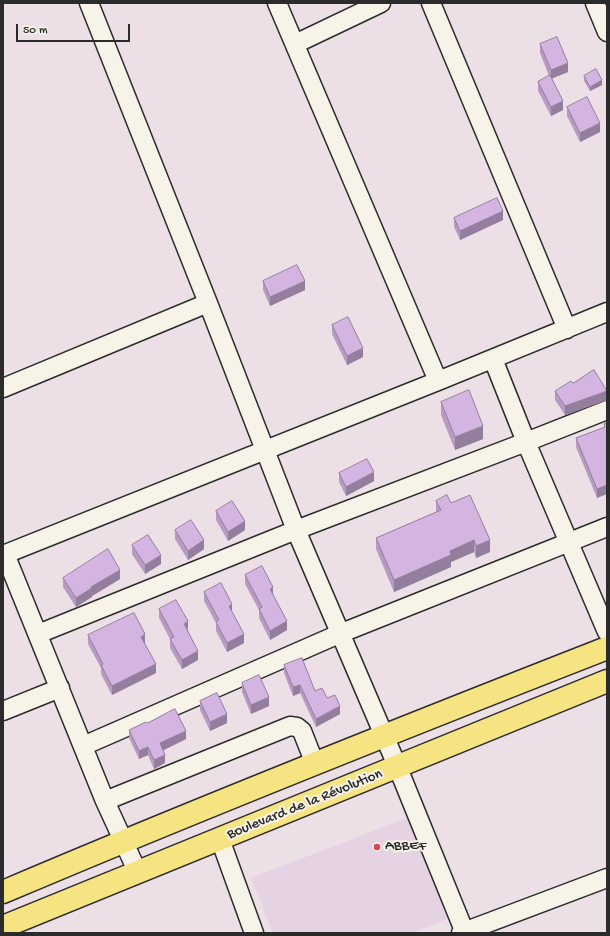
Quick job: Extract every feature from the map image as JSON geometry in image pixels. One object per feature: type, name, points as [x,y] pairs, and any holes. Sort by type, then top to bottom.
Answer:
[{"type":"main road","points":[[3,892],[123,840],[384,735],[607,648]]},
{"type":"main road","name":"Boulevard de la Révolution","points":[[3,927],[398,768],[607,681]]},
{"type":"street","points":[[89,3],[296,530],[339,634],[398,768],[464,932],[607,878]]},
{"type":"street","points":[[277,3],[438,382]]},
{"type":"street","points":[[295,44],[381,3]]},
{"type":"street","points":[[431,3],[567,329]]},
{"type":"street","points":[[594,3],[607,32]]},
{"type":"street","points":[[3,388],[208,303]]},
{"type":"street","points":[[138,873],[105,801],[38,634],[4,555],[264,450],[438,382],[607,312]]},
{"type":"street","points":[[493,359],[526,442],[607,632]]},
{"type":"street","points":[[38,634],[296,530],[607,410]]},
{"type":"street","points":[[83,746],[339,634],[607,527]]},
{"type":"street","points":[[3,711],[60,688]]},
{"type":"street","points":[[105,801],[290,726],[297,727],[302,730],[315,764]]},
{"type":"street","points":[[220,839],[254,933]]},
{"type":"shaded area","name":"ABBEF","points":[[412,816],[450,918],[412,933],[273,933],[251,878]]},
{"type":"building","points":[[557,37],[568,63],[551,70],[540,44]]},
{"type":"building","points":[[596,69],[602,80],[590,87],[584,76]]},
{"type":"building","points":[[550,75],[563,101],[551,107],[538,82]]},
{"type":"building","points":[[587,97],[600,123],[580,133],[567,107]]},
{"type":"building","points":[[497,198],[503,211],[460,231],[454,218]]},
{"type":"building","points":[[297,265],[305,281],[270,297],[263,281]]},
{"type":"building","points":[[348,317],[363,348],[347,356],[332,325]]},
{"type":"building","points":[[594,370],[607,391],[565,406],[555,391],[571,381],[573,383]]},
{"type":"building","points":[[469,390],[483,426],[455,437],[441,402]]},
{"type":"building","points":[[607,423],[607,485],[597,489],[576,438],[605,427],[604,424]]},
{"type":"building","points":[[367,459],[374,472],[346,487],[339,473]]},
{"type":"building","points":[[447,495],[451,503],[470,495],[490,540],[476,546],[474,540],[450,551],[451,555],[394,580],[376,538],[441,510],[436,501]]},
{"type":"building","points":[[232,501],[245,521],[228,532],[216,511]]},
{"type":"building","points":[[191,520],[204,540],[188,551],[175,530]]},
{"type":"building","points":[[148,535],[161,555],[145,565],[132,545]]},
{"type":"building","points":[[108,549],[120,570],[91,587],[92,588],[76,598],[63,578]]},
{"type":"building","points":[[262,566],[273,587],[270,589],[287,621],[270,631],[259,609],[262,607],[245,575]]},
{"type":"building","points":[[221,583],[232,604],[229,606],[244,634],[227,643],[216,622],[219,620],[204,592]]},
{"type":"building","points":[[176,600],[188,621],[184,624],[198,651],[182,660],[170,639],[174,637],[159,609]]},
{"type":"building","points":[[134,613],[145,634],[141,637],[156,664],[112,686],[101,665],[103,664],[88,635]]},
{"type":"building","points":[[302,658],[315,691],[322,688],[327,698],[335,695],[340,706],[316,719],[300,685],[293,687],[284,665]]},
{"type":"building","points":[[259,675],[269,697],[251,705],[242,683]]},
{"type":"building","points":[[217,693],[227,714],[210,722],[200,701]]},
{"type":"building","points":[[175,709],[186,731],[160,743],[165,755],[154,760],[148,747],[139,751],[129,730]]},
{"type":"place","name":"ABBEF","points":[[377,847]]}]
